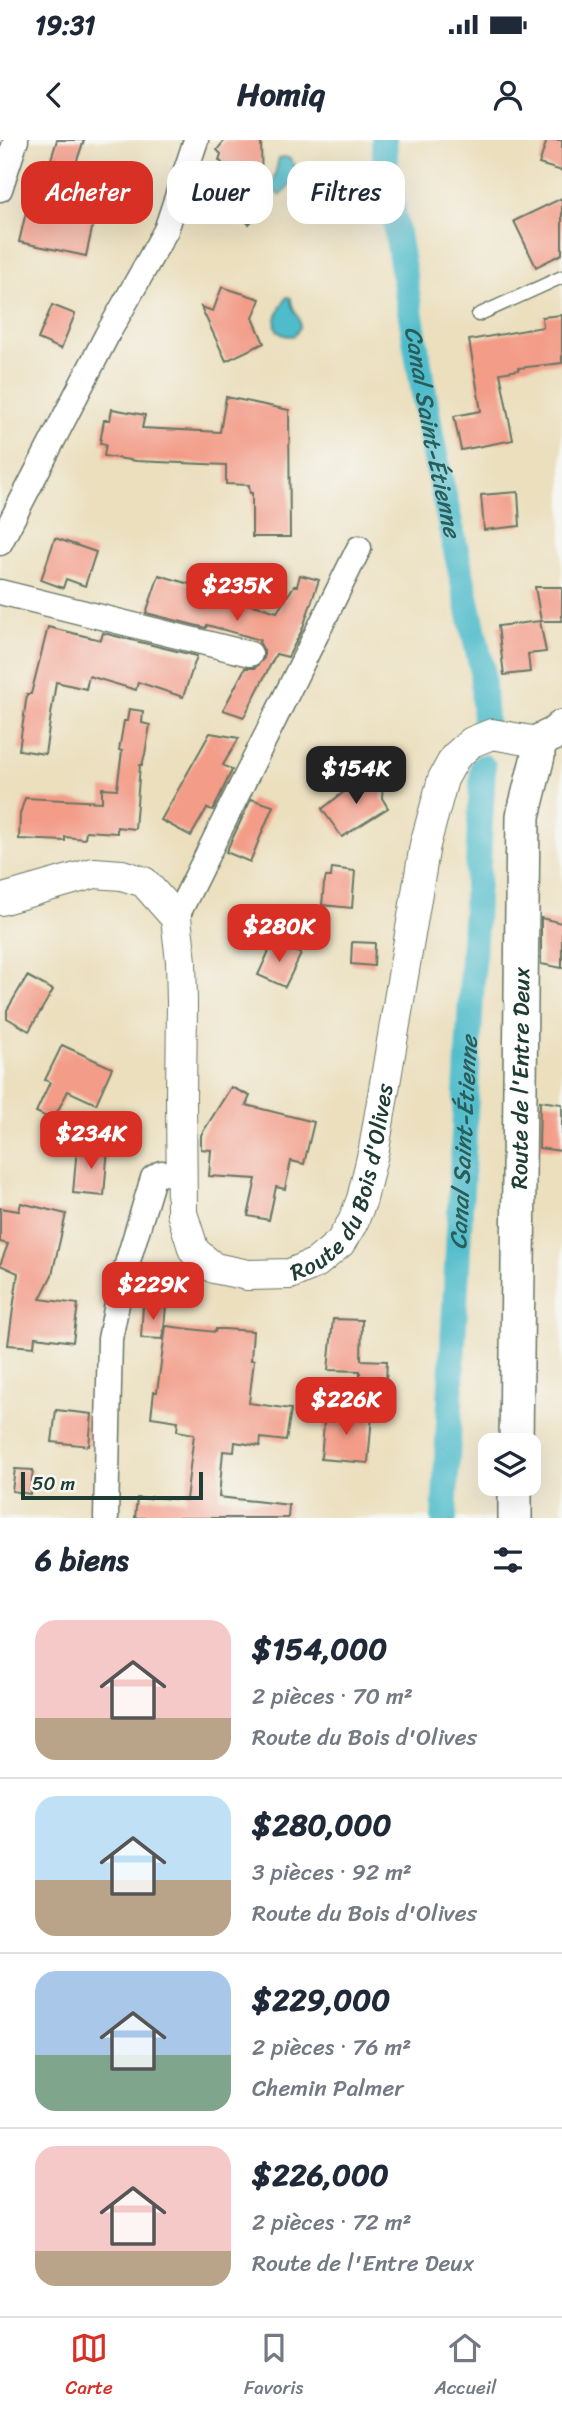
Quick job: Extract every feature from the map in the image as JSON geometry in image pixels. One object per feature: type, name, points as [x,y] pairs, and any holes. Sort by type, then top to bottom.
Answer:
[{"type":"main road","name":"Route de l'Entre Deux","points":[[516,1433],[523,816],[538,756],[550,735]]},
{"type":"main road","points":[[515,1496],[515,1518]]},
{"type":"street","points":[[0,189],[16,140]]},
{"type":"street","points":[[0,543],[107,335],[166,230],[196,140]]},
{"type":"street","points":[[0,900],[94,873],[122,875],[144,882],[176,918],[359,548]]},
{"type":"street","points":[[0,592],[250,654]]},
{"type":"street","name":"Route du Bois d'Olives","points":[[176,918],[182,1002],[183,1213],[194,1251],[214,1268],[248,1275],[290,1274],[316,1263],[340,1243],[354,1222],[374,1149],[425,845],[443,779],[455,757],[471,742],[492,734],[550,735]]},
{"type":"street","points":[[106,1518],[110,1339],[121,1284],[153,1178],[162,1172],[181,1174]]},
{"type":"lane","points":[[478,315],[562,277]]},
{"type":"water","points":[[285,157],[292,161],[287,161],[287,188],[280,196],[273,190],[279,158]]},
{"type":"water","points":[[287,297],[291,298],[291,304],[300,322],[298,331],[293,336],[284,335],[276,327],[277,315]]},
{"type":"building","points":[[57,140],[84,140],[77,161],[51,159]]},
{"type":"building","points":[[225,140],[261,140],[261,161],[220,161],[221,154],[217,150]]},
{"type":"building","points":[[547,140],[562,140],[562,171],[539,164]]},
{"type":"building","points":[[562,198],[562,254],[536,267],[514,221]]},
{"type":"building","points":[[23,224],[93,224],[86,256],[19,242]]},
{"type":"building","points":[[222,287],[260,299],[253,318],[264,343],[226,361],[201,307],[213,311]]},
{"type":"building","points":[[52,305],[75,314],[61,349],[38,339]]},
{"type":"building","points":[[562,315],[562,363],[500,373],[513,440],[461,450],[454,416],[481,411],[469,340],[543,327],[542,317]]},
{"type":"building","points":[[226,397],[289,410],[290,537],[252,537],[252,493],[249,485],[226,484],[226,465],[136,461],[104,456],[106,444],[100,443],[104,420],[110,420],[112,409],[145,415],[142,428],[220,432]]},
{"type":"building","points":[[518,492],[520,526],[484,530],[481,495]]},
{"type":"building","points":[[55,538],[96,552],[85,586],[66,579],[63,588],[41,580]]},
{"type":"building","points":[[200,573],[225,581],[220,595],[277,612],[294,586],[297,586],[300,575],[319,580],[302,630],[288,657],[276,654],[244,717],[223,710],[245,668],[255,668],[264,658],[260,640],[207,625],[206,628],[146,613],[159,575],[196,586]]},
{"type":"building","points":[[535,587],[562,587],[562,621],[541,621]]},
{"type":"building","points":[[540,621],[546,652],[528,654],[530,672],[504,675],[498,626]]},
{"type":"building","points":[[48,627],[101,640],[103,633],[197,656],[183,697],[138,682],[136,690],[89,676],[86,689],[56,682],[45,754],[19,750],[27,694],[31,694]]},
{"type":"building","points":[[129,709],[143,711],[142,723],[150,725],[145,754],[140,765],[135,829],[117,827],[117,833],[86,831],[85,839],[65,837],[65,841],[19,839],[20,814],[25,798],[102,802],[102,788],[117,789],[122,751],[119,750]]},
{"type":"building","points":[[210,733],[239,738],[223,765],[232,770],[213,810],[207,808],[191,836],[161,820]]},
{"type":"building","points":[[350,779],[383,783],[382,798],[388,808],[342,837],[322,809],[349,788]]},
{"type":"building","points":[[251,799],[273,806],[250,862],[226,852]]},
{"type":"building","points":[[332,868],[355,871],[352,908],[322,905],[324,884],[326,877],[331,877]]},
{"type":"building","points":[[541,918],[562,923],[562,968],[541,964]]},
{"type":"building","points":[[273,942],[301,954],[285,987],[258,975]]},
{"type":"building","points":[[352,942],[375,943],[374,966],[351,964]]},
{"type":"building","points":[[27,976],[53,990],[29,1031],[7,1018],[7,1010]]},
{"type":"building","points":[[62,1045],[112,1068],[96,1104],[68,1091],[53,1120],[36,1112],[50,1082],[45,1080]]},
{"type":"building","points":[[231,1087],[250,1096],[246,1105],[314,1122],[304,1164],[291,1161],[285,1189],[276,1187],[269,1220],[248,1216],[256,1179],[209,1176],[211,1150],[201,1149],[201,1135]]},
{"type":"building","points":[[540,1101],[562,1104],[562,1151],[539,1148]]},
{"type":"building","points":[[77,1147],[108,1147],[104,1196],[73,1193]]},
{"type":"building","points":[[21,1203],[66,1214],[52,1275],[40,1299],[78,1304],[73,1342],[35,1337],[34,1347],[8,1345],[18,1273],[0,1265],[8,1244],[0,1242],[0,1208],[19,1211]]},
{"type":"building","points":[[143,1305],[166,1306],[163,1339],[141,1338]]},
{"type":"building","points":[[333,1319],[362,1320],[361,1360],[387,1361],[385,1403],[360,1401],[360,1371],[328,1370]]},
{"type":"building","points":[[166,1326],[215,1332],[216,1329],[253,1331],[251,1360],[254,1360],[249,1403],[291,1409],[286,1441],[261,1438],[260,1446],[235,1442],[234,1452],[223,1451],[219,1497],[289,1505],[288,1518],[135,1518],[137,1498],[186,1500],[194,1434],[177,1431],[178,1421],[151,1417]]},
{"type":"building","points":[[56,1410],[92,1414],[89,1446],[52,1442]]},
{"type":"building","points":[[325,1411],[372,1416],[368,1463],[321,1459]]},
{"type":"building","points":[[15,1469],[33,1470],[30,1494],[12,1491]]},
{"type":"waterway","name":"Canal Saint-Étienne","points":[[384,140],[386,168],[432,441],[482,669],[485,723]]},
{"type":"waterway","name":"Canal Saint-Étienne","points":[[444,1518],[483,767]]}]
